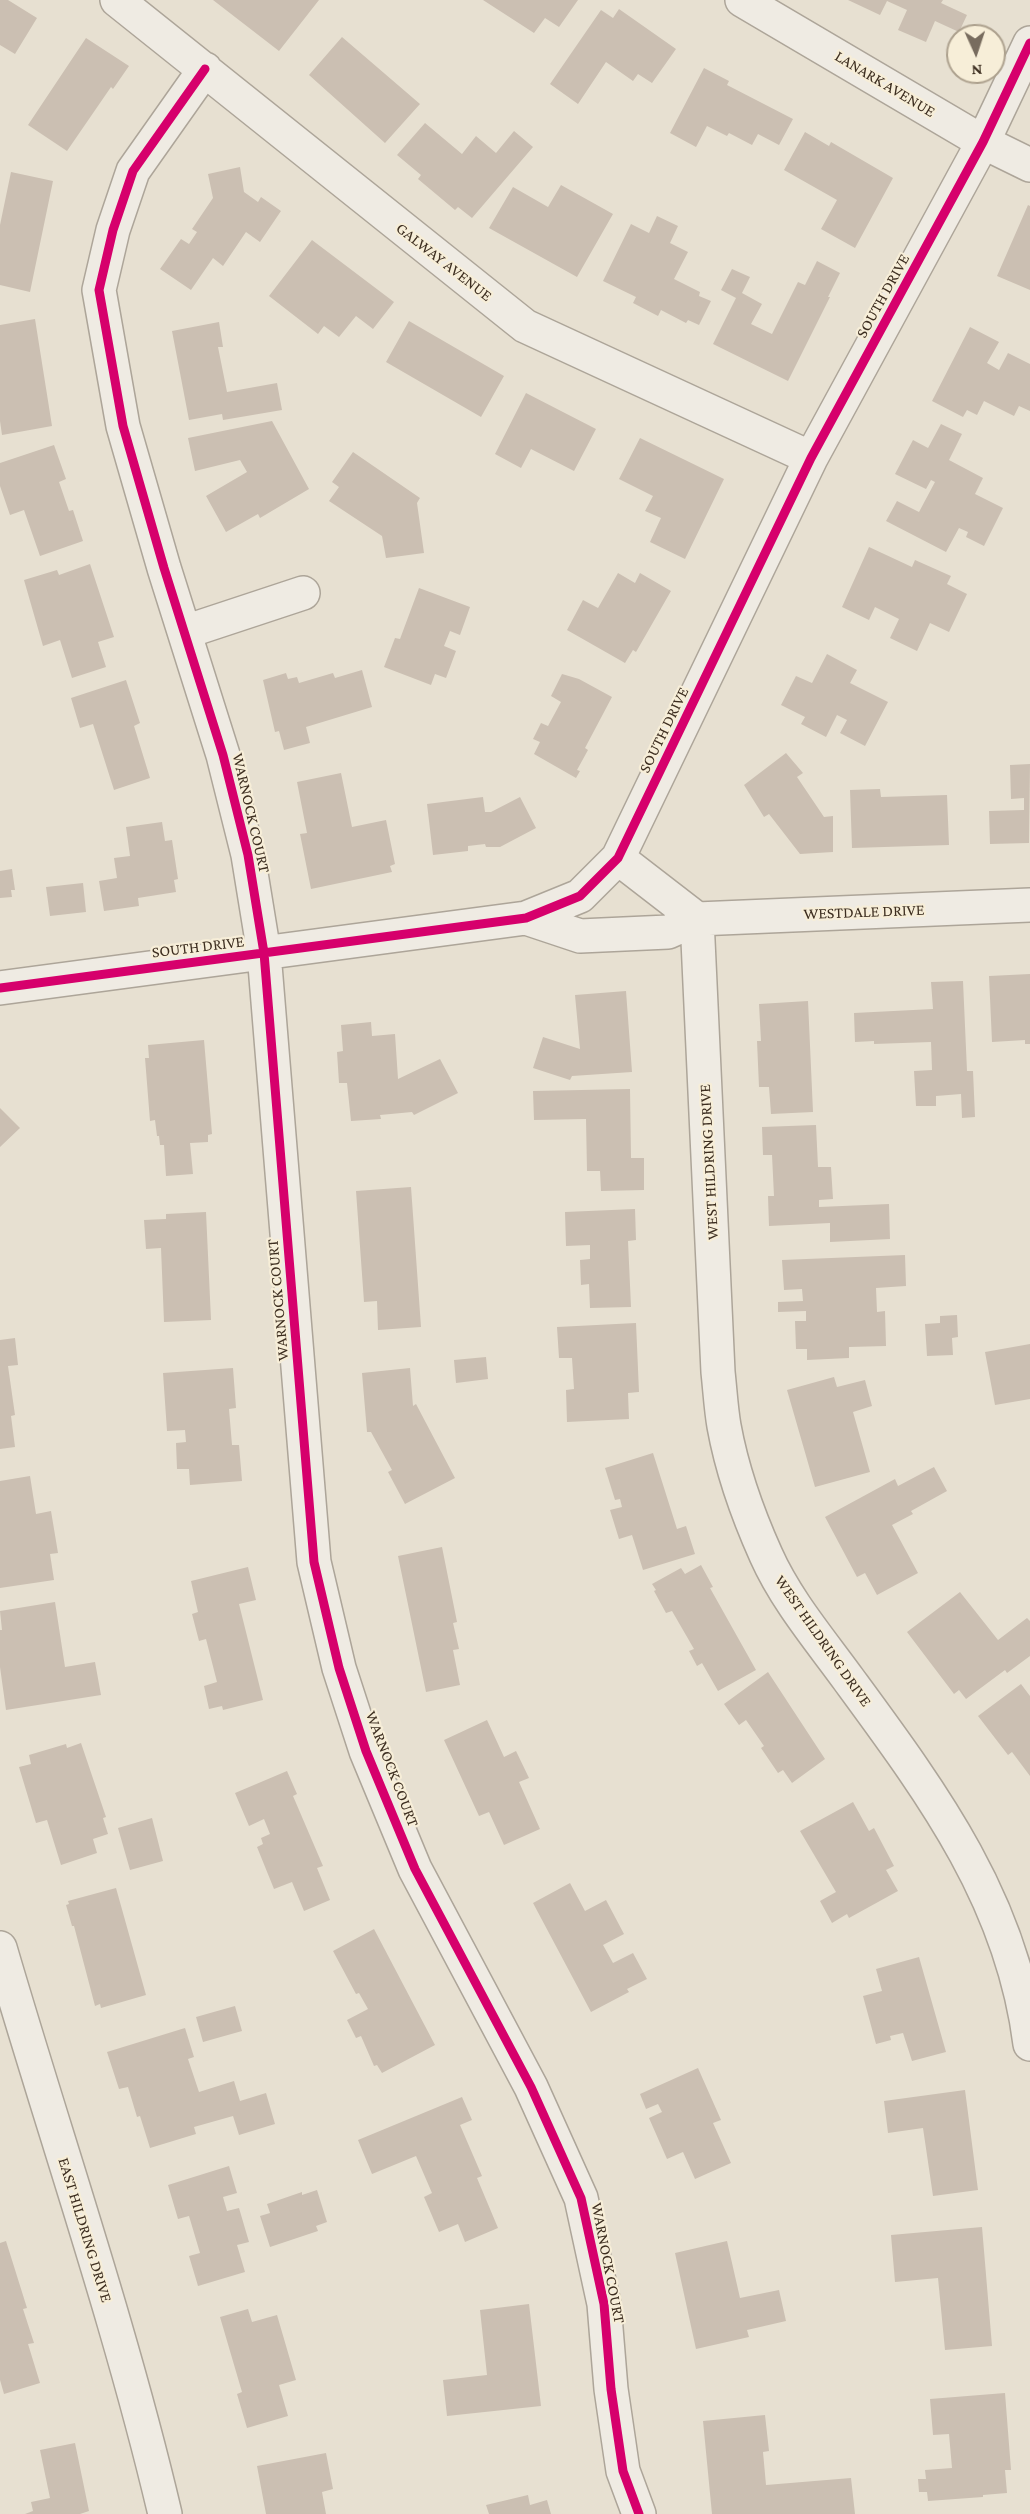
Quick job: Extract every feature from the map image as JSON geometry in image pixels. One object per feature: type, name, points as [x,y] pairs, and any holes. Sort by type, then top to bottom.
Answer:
[{"type":"street","name":"GALWAY AVENUE","points":[[117,0],[525,326],[811,458]]},
{"type":"street","name":"LANARK AVENUE","points":[[742,0],[983,142],[1030,165]]},
{"type":"street","name":"SOUTH DRIVE","points":[[0,988],[526,918],[580,896],[618,858],[811,458],[983,142],[1030,44]]},
{"type":"street","name":"WARNOCK COURT","points":[[205,69],[133,171],[113,230],[99,290],[123,426],[223,755],[248,855],[264,953],[314,1562],[339,1668],[366,1751],[416,1869],[531,2087],[580,2198],[604,2304],[611,2389],[623,2471],[639,2514]]},
{"type":"street","points":[[184,632],[303,593]]},
{"type":"street","points":[[618,858],[697,920]]},
{"type":"street","name":"WESTDALE DRIVE","points":[[526,918],[580,936],[668,932],[697,920],[1030,905]]},
{"type":"street","name":"WEST HILDRING DRIVE","points":[[697,920],[718,1372],[724,1426],[738,1483],[766,1557],[796,1607],[915,1771],[946,1817],[977,1875],[1006,1944],[1025,2004],[1030,2044]]},
{"type":"street","name":"EAST HILDRING DRIVE","points":[[0,1948],[141,2414],[165,2514]]},
{"type":"building","points":[[0,0],[8,0],[37,18],[15,54],[0,45]]},
{"type":"building","points":[[213,0],[319,0],[279,51]]},
{"type":"building","points":[[483,0],[578,0],[559,27],[545,18],[534,33]]},
{"type":"building","points":[[848,0],[943,0],[941,3],[967,15],[963,24],[946,24],[946,26],[935,21],[926,42],[898,30],[907,10],[887,1],[880,15]]},
{"type":"building","points":[[619,9],[676,49],[652,83],[638,74],[633,81],[606,62],[578,104],[550,84],[601,10],[613,18]]},
{"type":"building","points":[[342,37],[420,104],[385,143],[309,75]]},
{"type":"building","points":[[86,38],[129,66],[113,89],[111,87],[67,151],[28,125]]},
{"type":"building","points":[[704,68],[729,81],[727,85],[793,119],[779,145],[758,134],[752,145],[729,133],[727,136],[707,126],[696,147],[670,133]]},
{"type":"building","points":[[425,123],[462,154],[476,136],[496,153],[514,131],[533,147],[472,218],[458,207],[455,210],[418,179],[421,175],[397,155]]},
{"type":"building","points":[[805,132],[829,146],[831,142],[893,178],[855,248],[821,229],[837,200],[784,170]]},
{"type":"building","points":[[240,167],[244,192],[258,202],[261,197],[281,211],[260,242],[246,232],[223,266],[213,258],[191,290],[160,269],[181,239],[189,244],[197,232],[192,229],[213,198],[208,174]]},
{"type":"building","points":[[11,172],[53,181],[30,292],[0,285],[0,225]]},
{"type":"building","points":[[561,185],[613,214],[577,277],[489,228],[513,187],[548,207]]},
{"type":"building","points":[[1028,205],[1030,206],[1030,290],[997,276]]},
{"type":"building","points":[[657,216],[678,226],[670,243],[688,252],[674,279],[700,292],[699,296],[711,301],[699,325],[688,320],[686,323],[661,310],[658,316],[633,303],[636,297],[603,281],[631,224],[649,233]]},
{"type":"building","points":[[312,240],[394,302],[373,329],[356,316],[339,337],[324,326],[318,334],[269,296]]},
{"type":"building","points":[[817,261],[840,273],[788,381],[713,344],[736,298],[721,290],[732,269],[750,277],[742,293],[762,304],[751,324],[772,334],[798,282],[805,285]]},
{"type":"building","points":[[35,319],[52,426],[2,435],[0,325]]},
{"type":"building","points":[[409,321],[504,376],[481,417],[386,362]]},
{"type":"building","points":[[219,322],[223,347],[218,347],[227,392],[277,383],[282,410],[223,420],[222,414],[189,420],[172,331]]},
{"type":"building","points":[[970,327],[999,342],[987,363],[999,370],[1008,353],[1030,364],[1030,411],[1019,406],[1014,416],[984,401],[977,415],[967,410],[963,417],[932,401]]},
{"type":"building","points":[[526,393],[596,429],[574,471],[531,449],[521,468],[495,454]]},
{"type":"building","points":[[272,421],[309,489],[260,518],[258,514],[226,532],[206,496],[247,472],[240,460],[195,471],[188,438]]},
{"type":"building","points":[[941,424],[962,434],[949,460],[983,478],[975,494],[1003,508],[984,546],[966,537],[968,532],[959,528],[946,552],[886,521],[897,501],[919,512],[935,482],[931,480],[926,489],[895,474],[913,440],[928,448]]},
{"type":"building","points":[[640,438],[724,479],[685,559],[650,542],[661,518],[645,511],[653,496],[619,479]]},
{"type":"building","points":[[54,445],[66,479],[59,482],[69,511],[73,510],[83,541],[40,556],[24,510],[10,515],[0,486],[0,463]]},
{"type":"building","points":[[353,452],[420,498],[417,503],[424,553],[386,558],[382,536],[329,501],[339,487],[332,482]]},
{"type":"building","points":[[869,547],[912,567],[915,560],[951,576],[947,584],[967,594],[949,632],[930,623],[917,651],[890,638],[899,619],[875,607],[869,620],[842,607]]},
{"type":"building","points":[[90,564],[114,637],[98,642],[106,667],[72,678],[60,640],[43,646],[24,580],[57,570],[59,575]]},
{"type":"building","points":[[618,573],[635,583],[640,573],[671,591],[636,652],[633,650],[625,663],[567,630],[583,600],[598,608]]},
{"type":"building","points":[[419,588],[470,607],[460,635],[450,631],[444,646],[456,651],[446,678],[435,674],[431,685],[384,667],[395,638],[400,639]]},
{"type":"building","points":[[827,654],[857,670],[850,683],[888,702],[865,746],[840,733],[847,720],[837,715],[826,737],[801,724],[805,717],[781,705],[796,676],[812,683]]},
{"type":"building","points":[[362,670],[372,707],[306,727],[310,743],[284,750],[279,731],[275,732],[263,680],[286,673],[288,679],[297,677],[299,683],[333,673],[335,678]]},
{"type":"building","points":[[562,674],[579,679],[612,697],[585,748],[588,750],[577,770],[580,771],[576,778],[534,754],[540,742],[533,739],[541,723],[548,726],[561,702],[551,696]]},
{"type":"building","points":[[126,680],[140,723],[134,726],[150,778],[114,790],[93,724],[80,728],[71,698]]},
{"type":"building","points":[[786,753],[803,773],[797,777],[824,817],[833,816],[833,852],[800,854],[769,814],[764,817],[744,785]]},
{"type":"building","points":[[1030,764],[1029,843],[990,844],[989,811],[1024,810],[1024,798],[1011,799],[1010,765]]},
{"type":"building","points":[[341,773],[352,827],[386,820],[395,864],[390,866],[392,872],[311,889],[300,834],[307,833],[297,782]]},
{"type":"building","points":[[880,789],[881,797],[947,795],[949,845],[852,848],[850,790]]},
{"type":"building","points":[[483,797],[485,812],[491,812],[520,797],[536,828],[500,847],[486,847],[485,844],[468,846],[468,851],[433,855],[427,804]]},
{"type":"building","points":[[162,822],[165,841],[172,840],[178,879],[174,880],[176,892],[138,898],[139,906],[104,911],[99,881],[117,878],[114,858],[130,856],[126,827]]},
{"type":"building","points":[[12,869],[15,890],[11,890],[12,897],[0,898],[0,871]]},
{"type":"building","points":[[83,883],[86,912],[50,916],[46,887]]},
{"type":"building","points":[[1030,974],[1030,1044],[1025,1044],[1025,1040],[992,1042],[989,976]]},
{"type":"building","points":[[963,981],[967,1071],[973,1071],[975,1117],[962,1118],[961,1094],[936,1096],[936,1106],[916,1106],[914,1071],[932,1070],[931,1042],[874,1044],[874,1041],[855,1042],[854,1013],[933,1009],[931,982]]},
{"type":"building","points":[[626,991],[632,1072],[572,1076],[570,1080],[533,1068],[543,1037],[580,1049],[575,995]]},
{"type":"building","points":[[808,1001],[813,1112],[771,1114],[769,1087],[759,1087],[757,1041],[761,1041],[759,1004]]},
{"type":"building","points":[[371,1022],[372,1036],[395,1034],[398,1079],[440,1059],[458,1093],[414,1115],[412,1112],[380,1115],[381,1119],[351,1121],[347,1083],[339,1083],[337,1052],[343,1051],[341,1025]]},
{"type":"building","points":[[204,1040],[212,1134],[208,1135],[208,1142],[190,1143],[193,1174],[166,1176],[164,1145],[160,1145],[155,1120],[150,1121],[145,1058],[149,1058],[148,1045]]},
{"type":"building","points":[[630,1089],[631,1158],[644,1158],[644,1190],[601,1191],[600,1171],[587,1171],[586,1119],[534,1120],[533,1091]]},
{"type":"building","points":[[0,1108],[20,1128],[0,1147]]},
{"type":"building","points":[[816,1125],[818,1167],[831,1167],[833,1199],[819,1200],[819,1207],[889,1204],[890,1239],[830,1242],[830,1223],[769,1226],[768,1196],[774,1196],[772,1155],[763,1155],[762,1127]]},
{"type":"building","points":[[411,1187],[421,1327],[378,1330],[377,1301],[364,1302],[356,1191]]},
{"type":"building","points":[[635,1209],[636,1240],[628,1241],[631,1307],[590,1308],[589,1284],[581,1285],[580,1260],[590,1259],[590,1245],[566,1246],[565,1212]]},
{"type":"building","points":[[206,1212],[211,1320],[164,1322],[161,1248],[146,1249],[144,1220],[166,1219],[166,1214]]},
{"type":"building","points":[[905,1255],[906,1286],[876,1288],[877,1312],[885,1311],[886,1346],[849,1347],[849,1358],[807,1360],[807,1349],[796,1349],[795,1321],[806,1321],[806,1311],[778,1312],[778,1302],[803,1301],[802,1289],[784,1290],[782,1260]]},
{"type":"building","points":[[957,1315],[958,1337],[952,1338],[953,1355],[927,1356],[925,1324],[940,1323],[940,1316]]},
{"type":"building","points":[[636,1323],[639,1392],[628,1393],[629,1419],[567,1422],[566,1390],[574,1389],[572,1358],[559,1358],[557,1327]]},
{"type":"building","points":[[15,1338],[18,1365],[8,1366],[15,1415],[11,1416],[15,1447],[0,1449],[0,1340]]},
{"type":"building","points":[[1030,1344],[1030,1399],[995,1405],[985,1352]]},
{"type":"building","points":[[486,1357],[488,1379],[456,1383],[454,1360]]},
{"type":"building","points":[[233,1368],[236,1408],[229,1409],[232,1445],[239,1445],[242,1481],[190,1485],[189,1469],[177,1469],[176,1443],[186,1442],[185,1430],[167,1431],[163,1373]]},
{"type":"building","points":[[410,1368],[413,1406],[416,1404],[455,1478],[405,1504],[388,1472],[392,1470],[371,1432],[367,1432],[362,1373]]},
{"type":"building","points":[[834,1377],[837,1387],[865,1380],[872,1406],[853,1412],[870,1472],[815,1487],[787,1390]]},
{"type":"building","points":[[653,1453],[677,1529],[686,1526],[695,1554],[643,1570],[632,1535],[619,1539],[610,1510],[622,1507],[620,1499],[615,1500],[605,1468]]},
{"type":"building","points":[[934,1467],[947,1491],[911,1511],[913,1514],[892,1525],[918,1573],[877,1595],[865,1573],[857,1577],[825,1517],[895,1479],[898,1486]]},
{"type":"building","points":[[30,1476],[36,1514],[51,1511],[58,1553],[50,1554],[54,1580],[0,1588],[0,1481]]},
{"type":"building","points":[[442,1547],[457,1622],[453,1623],[459,1649],[453,1650],[460,1685],[426,1692],[398,1556]]},
{"type":"building","points":[[701,1565],[713,1587],[710,1588],[756,1670],[718,1691],[702,1663],[697,1666],[689,1651],[694,1649],[672,1611],[666,1613],[652,1584],[681,1568],[685,1574]]},
{"type":"building","points":[[248,1567],[256,1600],[239,1604],[263,1700],[223,1710],[222,1706],[209,1709],[204,1686],[217,1682],[206,1639],[199,1641],[192,1614],[198,1612],[191,1581]]},
{"type":"building","points":[[960,1592],[998,1640],[1027,1618],[1030,1621],[1030,1656],[1007,1673],[1005,1670],[966,1699],[959,1690],[954,1694],[907,1632]]},
{"type":"building","points":[[55,1602],[65,1667],[95,1662],[101,1695],[6,1710],[0,1667],[0,1630],[2,1630],[0,1611]]},
{"type":"building","points":[[768,1672],[825,1759],[792,1783],[783,1770],[778,1773],[761,1748],[764,1746],[746,1720],[739,1725],[724,1704]]},
{"type":"building","points":[[1021,1684],[1030,1696],[1030,1776],[1012,1752],[1008,1755],[978,1716]]},
{"type":"building","points":[[487,1720],[504,1757],[516,1751],[529,1778],[519,1782],[540,1829],[504,1845],[489,1812],[479,1816],[444,1740]]},
{"type":"building","points":[[81,1743],[106,1817],[103,1818],[108,1834],[93,1839],[97,1853],[61,1865],[47,1820],[36,1823],[19,1767],[31,1764],[29,1755],[66,1744],[67,1748]]},
{"type":"building","points":[[287,1771],[297,1794],[293,1796],[323,1866],[317,1868],[330,1900],[304,1911],[292,1882],[274,1889],[257,1847],[263,1844],[261,1838],[270,1834],[264,1819],[249,1826],[235,1793]]},
{"type":"building","points":[[853,1802],[869,1831],[874,1828],[894,1866],[886,1870],[898,1891],[849,1918],[847,1914],[832,1923],[820,1901],[836,1892],[800,1831]]},
{"type":"building","points":[[152,1818],[163,1861],[130,1870],[118,1828]]},
{"type":"building","points":[[570,1883],[585,1911],[606,1900],[624,1934],[603,1945],[613,1963],[633,1953],[647,1979],[627,1989],[629,1992],[591,2012],[533,1903]]},
{"type":"building","points":[[116,1888],[146,1995],[101,2008],[100,2004],[95,2006],[74,1926],[72,1926],[66,1905],[69,1904],[68,1901]]},
{"type":"building","points":[[374,1929],[435,2045],[382,2073],[377,2065],[374,2066],[361,2036],[356,2038],[347,2020],[368,2009],[359,1993],[356,1994],[333,1951]]},
{"type":"building","points":[[919,1957],[946,2052],[912,2061],[903,2033],[890,2036],[891,2040],[876,2044],[863,1996],[882,1991],[876,1969]]},
{"type":"building","points":[[235,2006],[242,2031],[203,2042],[196,2017]]},
{"type":"building","points":[[185,2028],[194,2057],[188,2059],[199,2092],[234,2081],[240,2101],[266,2093],[275,2124],[239,2135],[233,2116],[194,2127],[196,2134],[150,2148],[128,2087],[119,2089],[107,2052]]},
{"type":"building","points":[[698,2068],[721,2120],[713,2123],[731,2163],[695,2179],[683,2152],[667,2159],[649,2118],[662,2112],[658,2104],[646,2109],[640,2094]]},
{"type":"building","points":[[965,2090],[978,2190],[933,2196],[923,2128],[888,2133],[884,2101]]},
{"type":"building","points":[[462,2097],[472,2120],[460,2125],[482,2176],[477,2178],[498,2228],[465,2242],[458,2224],[439,2232],[424,2197],[432,2193],[416,2156],[372,2174],[358,2140]]},
{"type":"building","points":[[229,2166],[237,2193],[223,2197],[227,2211],[239,2208],[249,2242],[237,2245],[245,2272],[198,2286],[189,2256],[200,2253],[189,2216],[178,2219],[168,2185]]},
{"type":"building","points":[[317,2190],[327,2222],[316,2226],[318,2231],[270,2247],[260,2216],[270,2213],[267,2204],[302,2192],[302,2195]]},
{"type":"building","points":[[982,2227],[992,2346],[945,2350],[938,2278],[895,2282],[891,2235]]},
{"type":"building","points":[[6,2241],[27,2308],[23,2309],[34,2343],[28,2344],[40,2383],[4,2394],[0,2380],[0,2243]]},
{"type":"building","points":[[727,2241],[740,2298],[779,2290],[786,2321],[747,2330],[749,2337],[696,2349],[675,2253]]},
{"type":"building","points":[[529,2304],[541,2406],[447,2416],[443,2380],[487,2375],[480,2310]]},
{"type":"building","points":[[248,2309],[252,2322],[277,2315],[296,2380],[279,2385],[288,2416],[247,2428],[237,2394],[242,2392],[220,2317]]},
{"type":"building","points":[[1005,2393],[1011,2470],[1005,2470],[1007,2493],[928,2501],[927,2492],[919,2492],[918,2479],[926,2479],[925,2470],[952,2468],[949,2434],[933,2435],[930,2399]]},
{"type":"building","points":[[765,2415],[769,2451],[763,2452],[766,2485],[851,2478],[855,2514],[712,2514],[703,2421]]},
{"type":"building","points":[[75,2443],[89,2511],[80,2514],[25,2514],[33,2511],[31,2502],[50,2498],[40,2450]]},
{"type":"building","points":[[326,2453],[333,2489],[322,2492],[326,2514],[266,2514],[257,2466]]},
{"type":"building","points":[[528,2495],[530,2505],[547,2500],[551,2514],[489,2514],[486,2505]]},
{"type":"cycle path","points":[[0,988],[526,918],[580,896],[618,858],[811,458],[983,142],[1030,43]]},
{"type":"cycle path","points":[[205,69],[133,171],[113,230],[99,290],[123,426],[164,568],[223,755],[248,855],[264,953],[314,1562],[339,1668],[366,1751],[415,1869],[531,2087],[581,2198],[604,2304],[611,2389],[623,2471],[639,2514]]}]
